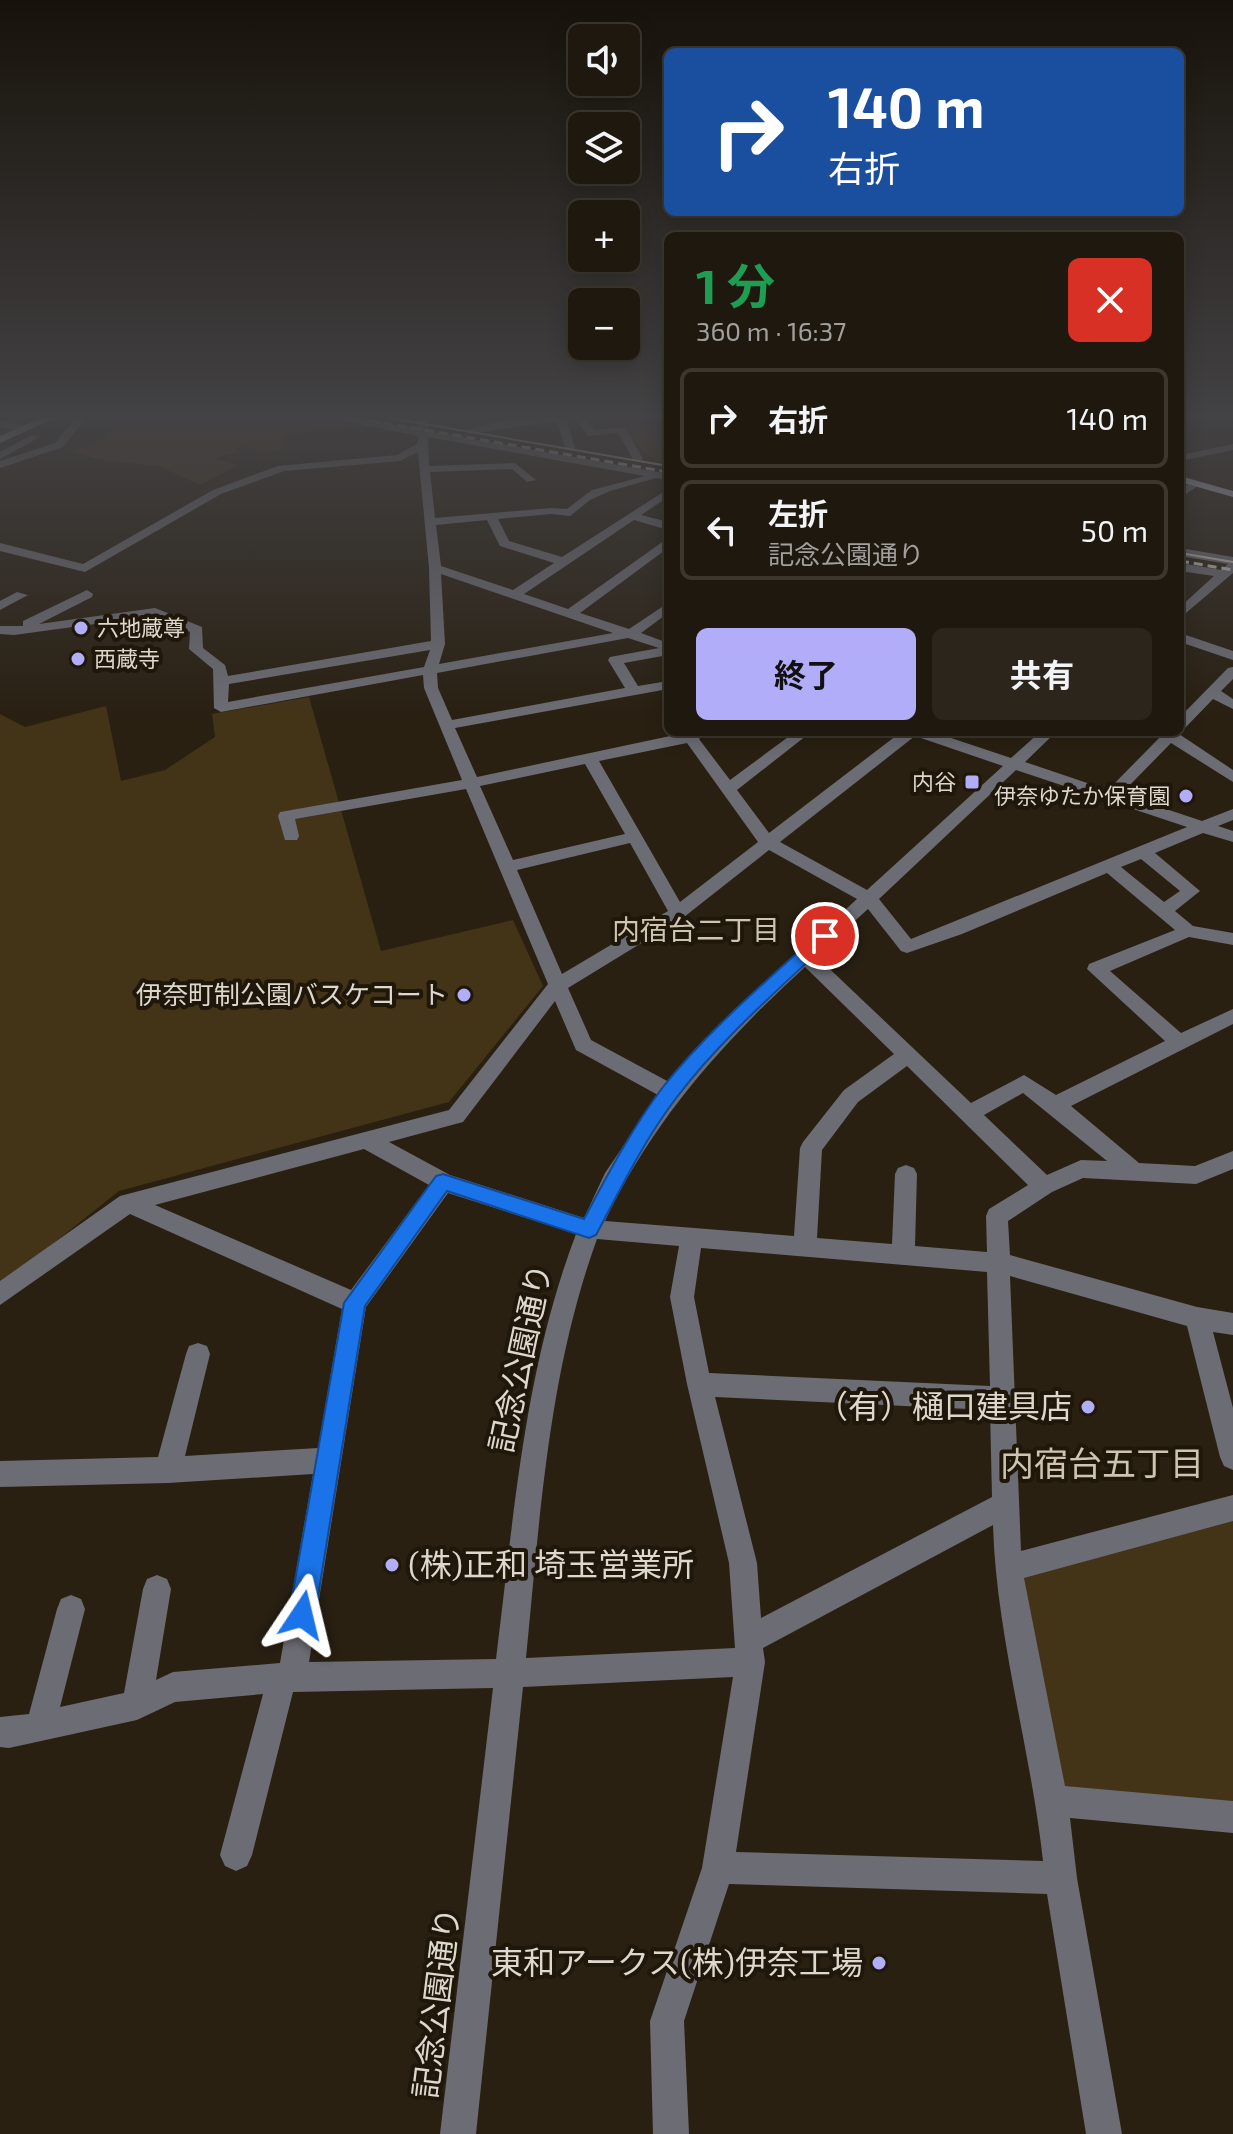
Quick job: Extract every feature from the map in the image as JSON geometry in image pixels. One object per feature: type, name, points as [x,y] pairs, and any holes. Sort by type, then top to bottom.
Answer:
[{"type":"street","points":[[4,551],[85,568],[173,518]]},
{"type":"street","points":[[430,518],[438,644],[430,670],[431,688],[446,725],[583,1045],[670,1092]]},
{"type":"street","points":[[430,522],[475,518]]},
{"type":"street","points":[[492,518],[504,543],[564,562]]},
{"type":"street","points":[[516,594],[629,518]]},
{"type":"street","points":[[637,518],[664,525]]},
{"type":"street","points":[[571,613],[664,545]]},
{"type":"street","points":[[1184,553],[1230,567]]},
{"type":"street","points":[[1184,567],[1230,567]]},
{"type":"street","points":[[1184,610],[1230,567]]},
{"type":"street","points":[[85,568],[88,621]]},
{"type":"street","points":[[435,568],[633,633],[664,647]]},
{"type":"street","points":[[7,631],[87,594]]},
{"type":"street","points":[[0,606],[22,595]]},
{"type":"street","points":[[7,631],[161,613],[197,630],[196,649],[220,668],[221,708],[633,633],[664,610]]},
{"type":"street","points":[[1184,638],[1233,656]]},
{"type":"street","points":[[222,681],[438,644]]},
{"type":"street","points":[[634,691],[615,660],[664,650]]},
{"type":"street","points":[[1184,721],[1233,671]]},
{"type":"street","points":[[446,725],[664,686]]},
{"type":"street","points":[[1212,692],[1233,705]]},
{"type":"street","points":[[291,836],[286,816],[471,783],[690,736]]},
{"type":"street","points":[[695,736],[767,842],[869,898],[907,947],[956,930],[1233,814]]},
{"type":"street","points":[[728,789],[799,736]]},
{"type":"street","points":[[0,1294],[128,1203],[456,1116],[556,986],[678,913],[905,736]]},
{"type":"street","points":[[930,736],[1233,837]]},
{"type":"street","name":"記念公園通り","points":[[458,2134],[512,1673],[538,1417],[565,1304],[589,1229],[631,1151],[670,1092],[729,1027],[1044,736]]},
{"type":"street","points":[[1111,796],[1169,736]]},
{"type":"street","points":[[1180,736],[1233,777]]},
{"type":"street","points":[[590,759],[678,913]]},
{"type":"street","points":[[506,867],[633,837]]},
{"type":"street","points":[[1142,851],[1191,891],[1163,911]]},
{"type":"street","points":[[1107,865],[1188,931],[1233,939]]},
{"type":"street","points":[[1178,1042],[1096,969],[1188,931]]},
{"type":"street","points":[[804,955],[1044,1186]]},
{"type":"street","points":[[1055,1105],[1233,1016]]},
{"type":"street","points":[[805,1246],[811,1148],[851,1096],[909,1054]]},
{"type":"street","points":[[968,1114],[1024,1083],[1137,1174]]},
{"type":"street","points":[[365,1139],[443,1182],[589,1229],[691,1240],[805,1246],[1001,1263],[1197,1318],[1233,1324]]},
{"type":"street","points":[[1104,2134],[1061,1878],[1052,1801],[1008,1568],[1001,1263],[997,1216],[1044,1186],[1081,1169],[1196,1175],[1233,1160]]},
{"type":"street","points":[[903,1255],[906,1174]]},
{"type":"street","points":[[236,1855],[287,1677],[355,1303],[443,1182]]},
{"type":"street","points":[[128,1203],[355,1303]]},
{"type":"street","points":[[671,2134],[667,2021],[718,1868],[750,1651],[743,1563],[699,1384],[682,1297],[691,1240]]},
{"type":"street","points":[[1197,1318],[1233,1457]]},
{"type":"street","points":[[168,1470],[198,1354]]},
{"type":"street","points":[[699,1384],[1003,1399]]},
{"type":"street","points":[[0,1474],[168,1470],[328,1460]]},
{"type":"street","points":[[0,1732],[9,1733],[137,1705],[173,1687],[287,1677],[512,1673],[750,1651],[1006,1504]]},
{"type":"street","points":[[1008,1568],[1233,1508]]},
{"type":"street","points":[[137,1705],[157,1589]]},
{"type":"street","points":[[41,1724],[71,1609]]},
{"type":"street","points":[[1052,1801],[1233,1817]]},
{"type":"street","points":[[718,1868],[1061,1878]]},
{"type":"shaded area","points":[[309,697],[381,951],[513,920],[543,986],[449,1102],[119,1191],[0,1286],[0,714],[25,727],[106,706],[121,781],[165,770],[215,737],[212,714]]},
{"type":"shaded area","points":[[1233,1508],[1233,1817],[1052,1801],[1008,1568]]},
{"type":"tram line","points":[[1184,554],[1233,562]]},
{"type":"railway","points":[[1184,562],[1233,570]]},
{"type":"place","name":"六地蔵尊","points":[[81,628]]},
{"type":"place","name":"西蔵寺","points":[[78,659]]},
{"type":"place","name":"内谷","points":[[972,782]]},
{"type":"place","name":"伊奈ゆたか保育園","points":[[1186,796]]},
{"type":"place","name":"伊奈町制公園バスケコート","points":[[464,995]]},
{"type":"place","name":"（有）樋口建具店","points":[[1088,1407]]},
{"type":"place","name":"(株)正和 埼玉営業所","points":[[392,1565]]},
{"type":"place","name":"東和アークス(株)伊奈工場","points":[[879,1963]]},
{"type":"district","name":"内宿台二丁目","points":[[696,930]]},
{"type":"district","name":"内宿台五丁目","points":[[1102,1464]]},
{"type":"route","points":[[302,1615],[355,1303],[443,1182],[589,1229],[631,1151],[670,1092],[729,1027],[825,936]]}]
